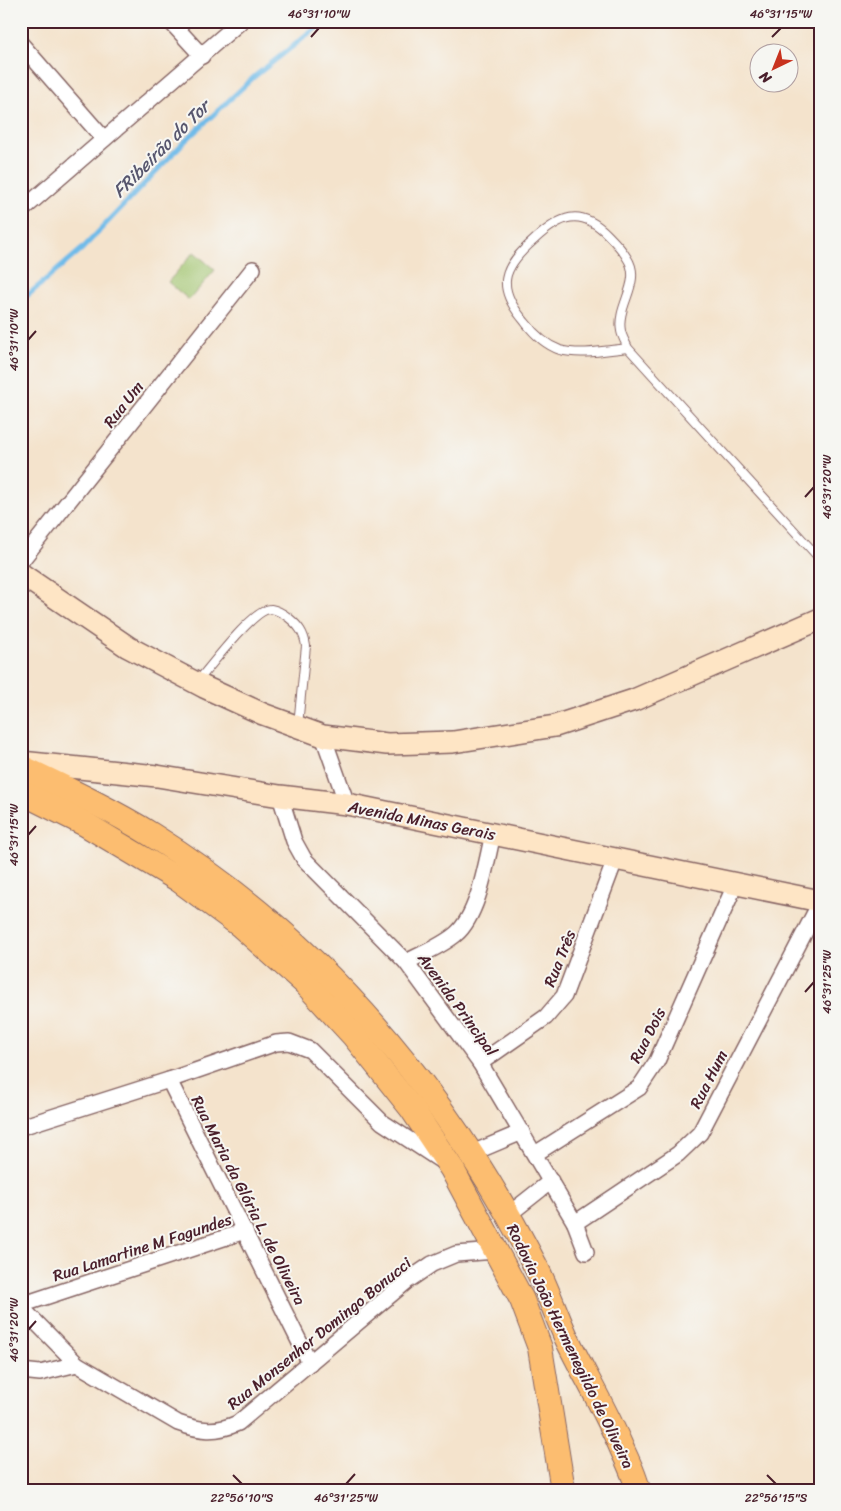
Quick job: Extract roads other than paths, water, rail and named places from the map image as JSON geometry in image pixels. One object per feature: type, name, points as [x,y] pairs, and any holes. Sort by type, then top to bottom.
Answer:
[{"type":"main road","name":"Rodovia João Hermenegildo de Oliveira","points":[[21,767],[82,796],[151,834],[218,880],[272,922],[318,962],[375,1024],[422,1084],[461,1161],[496,1251],[522,1300],[540,1348],[563,1490]]},
{"type":"main road","name":"Rodovia João Hermenegildo de Oliveira","points":[[21,792],[85,824],[180,880],[255,938],[305,983],[353,1035],[412,1108],[508,1215],[536,1266],[567,1338],[607,1414],[638,1490]]},
{"type":"street","points":[[170,21],[202,56]]},
{"type":"street","points":[[21,211],[241,21]]},
{"type":"street","points":[[21,44],[104,139]]},
{"type":"street","name":"Rua Um","points":[[21,561],[253,269]]},
{"type":"street","points":[[21,574],[128,646],[196,683],[263,714],[323,736],[387,744],[453,742],[555,726],[634,700],[820,619]]},
{"type":"street","points":[[323,736],[347,804]]},
{"type":"street","name":"Avenida Minas Gerais","points":[[21,762],[157,776],[280,796],[347,804],[820,902]]},
{"type":"street","name":"Avenida Principal","points":[[280,796],[294,841],[304,859],[406,962],[480,1063],[551,1181],[574,1223],[586,1252]]},
{"type":"street","points":[[406,962],[448,940],[464,925],[475,901],[494,834]]},
{"type":"street","name":"Rua Três","points":[[480,1063],[546,1017],[564,996],[615,860]]},
{"type":"street","name":"Rua Dois","points":[[535,1154],[638,1088],[657,1061],[735,885]]},
{"type":"street","name":"Rua Hum","points":[[574,1223],[678,1154],[700,1133],[820,902]]},
{"type":"street","points":[[21,1127],[169,1080],[276,1043],[289,1042],[310,1050],[382,1122],[461,1161],[522,1132]]},
{"type":"street","name":"Rua Maria da Glória L. de Oliveira","points":[[169,1080],[246,1231],[310,1363]]},
{"type":"street","points":[[508,1215],[551,1181]]},
{"type":"street","name":"Rua Lamartine M Fagundes","points":[[21,1306],[246,1231]]},
{"type":"street","name":"Rua Monsenhor Domingo Bonucci","points":[[21,1306],[77,1364],[178,1423],[196,1429],[212,1431],[225,1429],[238,1423],[407,1281],[432,1264],[456,1254],[496,1251]]},
{"type":"street","points":[[21,1371],[40,1373],[77,1364]]},
{"type":"lane","points":[[628,348],[572,352],[559,350],[532,332],[519,316],[510,300],[506,285],[510,263],[550,225],[566,217],[589,219],[615,242],[629,260],[633,272],[621,330],[628,348],[820,560]]},
{"type":"lane","points":[[196,683],[250,622],[263,611],[272,609],[284,614],[298,625],[305,636],[306,646],[298,727]]},
{"type":"waterway","name":"FRibeirão do Tor","points":[[21,301],[82,249],[182,144],[255,76],[325,21]]}]
